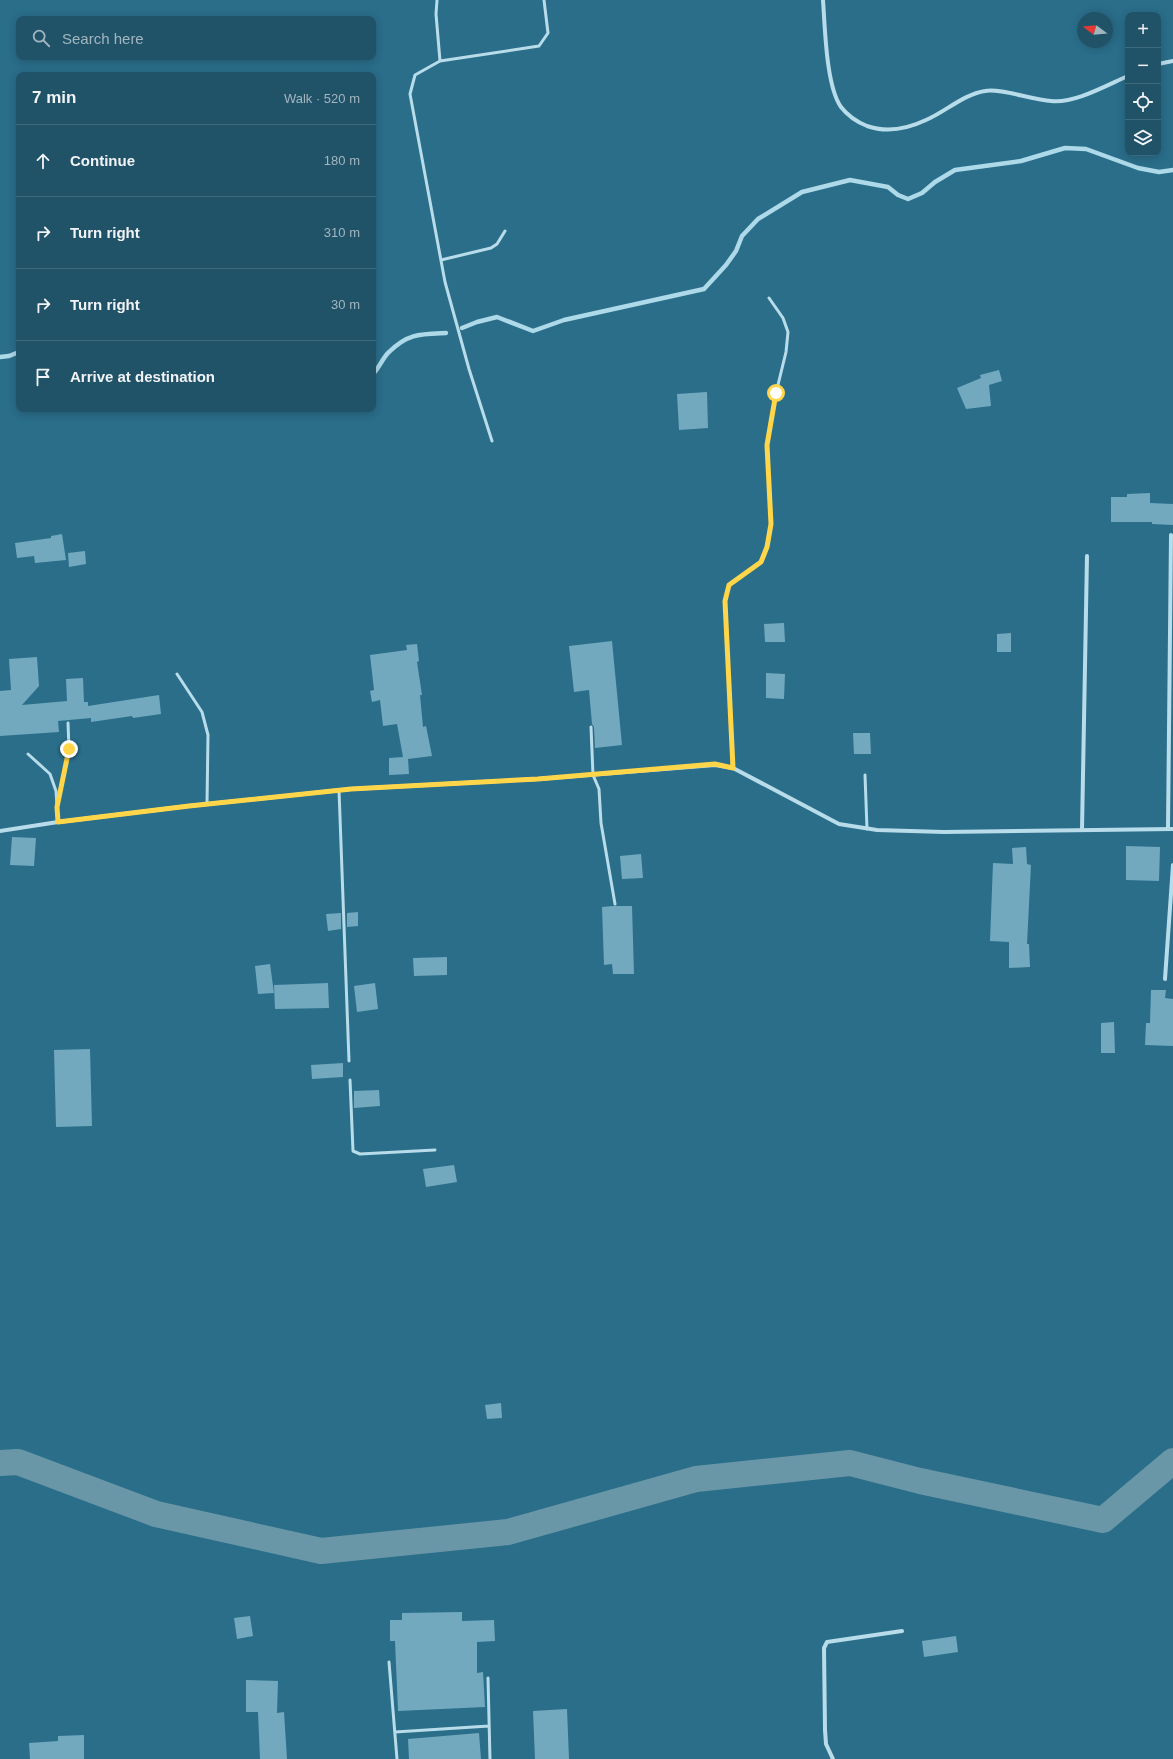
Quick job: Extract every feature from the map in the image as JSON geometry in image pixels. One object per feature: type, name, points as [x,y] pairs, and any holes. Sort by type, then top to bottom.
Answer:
[{"type":"street","points":[[823,0],[830,78],[841,106],[856,122],[876,129],[902,129],[927,120],[966,98],[985,91],[997,91],[1053,102],[1072,99],[1125,77]]},
{"type":"street","points":[[1161,63],[1173,61]]},
{"type":"street","points":[[1168,828],[1172,535]]},
{"type":"street","points":[[1082,830],[1087,556]]},
{"type":"street","points":[[0,831],[58,822],[339,790],[538,779],[715,764],[733,768],[839,824],[867,829],[944,832],[1173,829]]},
{"type":"street","points":[[1165,979],[1173,865]]},
{"type":"street","points":[[833,1759],[826,1744],[825,1730],[824,1648],[827,1642],[902,1631]]},
{"type":"lane","points":[[437,0],[436,14],[440,61]]},
{"type":"lane","points":[[492,441],[469,369],[445,282],[410,94],[415,75],[440,61],[539,46],[548,33],[544,0]]},
{"type":"lane","points":[[441,260],[491,248],[497,244],[505,231]]},
{"type":"lane","points":[[733,768],[725,601],[729,585],[761,562],[767,547],[771,524],[767,445],[776,393],[786,352],[788,332],[783,318],[769,298]]},
{"type":"lane","points":[[177,674],[202,712],[208,736],[207,804]]},
{"type":"lane","points":[[57,807],[69,749],[68,723]]},
{"type":"lane","points":[[591,727],[593,775],[599,789],[601,823],[615,904]]},
{"type":"lane","points":[[28,754],[50,774],[56,791],[58,822]]},
{"type":"lane","points":[[865,775],[867,829]]},
{"type":"lane","points":[[339,790],[349,1062]]},
{"type":"lane","points":[[350,1080],[353,1151],[360,1154],[435,1150]]},
{"type":"lane","points":[[389,1662],[397,1759]]},
{"type":"lane","points":[[488,1678],[490,1759]]},
{"type":"lane","points":[[395,1732],[489,1726]]},
{"type":"building","points":[[999,370],[1002,381],[989,385],[991,406],[966,409],[957,388],[981,378],[980,375]]},
{"type":"building","points":[[707,392],[708,428],[679,430],[677,394]]},
{"type":"building","points":[[1150,493],[1150,503],[1173,504],[1173,525],[1152,524],[1152,522],[1111,522],[1111,497],[1127,497],[1127,494]]},
{"type":"building","points":[[62,534],[66,560],[35,563],[34,556],[17,558],[15,543],[51,538],[51,536]]},
{"type":"building","points":[[85,551],[86,564],[69,567],[68,553]]},
{"type":"building","points":[[784,623],[785,642],[765,642],[764,624]]},
{"type":"building","points":[[1011,633],[1011,652],[997,652],[997,634]]},
{"type":"building","points":[[612,641],[622,745],[595,748],[589,690],[574,692],[569,646]]},
{"type":"building","points":[[417,644],[419,661],[417,662],[422,695],[420,695],[423,727],[426,726],[432,756],[408,759],[409,774],[389,775],[389,758],[403,757],[397,724],[383,726],[380,700],[372,702],[370,691],[374,690],[370,655],[407,650],[406,645]]},
{"type":"building","points":[[37,657],[39,686],[22,705],[67,701],[66,679],[83,678],[84,702],[88,702],[88,706],[159,695],[161,714],[133,718],[132,716],[91,722],[91,718],[58,721],[59,732],[0,736],[0,691],[11,690],[9,659]]},
{"type":"building","points":[[766,673],[785,674],[784,699],[766,698]]},
{"type":"building","points":[[853,733],[870,733],[871,754],[854,754]]},
{"type":"building","points":[[12,837],[36,838],[34,866],[10,865]]},
{"type":"building","points":[[1126,846],[1160,847],[1159,881],[1126,880]]},
{"type":"building","points":[[1026,847],[1027,864],[1031,865],[1027,944],[1029,944],[1030,967],[1009,968],[1009,942],[990,941],[993,863],[1013,864],[1012,848]]},
{"type":"building","points":[[641,854],[643,878],[622,879],[620,856]]},
{"type":"building","points":[[632,906],[634,974],[613,974],[612,964],[604,965],[602,907]]},
{"type":"building","points":[[358,912],[358,926],[347,927],[347,913]]},
{"type":"building","points":[[341,913],[341,929],[328,931],[326,914]]},
{"type":"building","points":[[447,957],[447,975],[414,976],[413,958]]},
{"type":"building","points":[[270,964],[274,993],[258,994],[255,966]]},
{"type":"building","points":[[328,983],[329,1008],[275,1009],[274,985]]},
{"type":"building","points":[[375,983],[378,1009],[357,1012],[354,986]]},
{"type":"building","points":[[1151,990],[1166,990],[1165,998],[1173,999],[1173,1046],[1145,1045],[1146,1023],[1150,1023]]},
{"type":"building","points":[[1114,1022],[1115,1053],[1101,1053],[1101,1023]]},
{"type":"building","points":[[90,1049],[92,1126],[56,1127],[54,1050]]},
{"type":"building","points":[[343,1063],[343,1077],[312,1079],[311,1065]]},
{"type":"building","points":[[379,1090],[380,1106],[354,1108],[354,1091]]},
{"type":"building","points":[[454,1165],[457,1182],[426,1187],[423,1169]]},
{"type":"building","points":[[501,1403],[502,1418],[487,1419],[485,1405]]},
{"type":"building","points":[[462,1612],[462,1621],[494,1620],[495,1641],[477,1642],[477,1673],[483,1672],[485,1707],[398,1711],[395,1641],[390,1641],[390,1620],[402,1620],[402,1613]]},
{"type":"building","points":[[250,1616],[253,1636],[237,1639],[234,1618]]},
{"type":"building","points":[[956,1636],[958,1652],[924,1657],[922,1641]]},
{"type":"building","points":[[246,1680],[278,1681],[277,1713],[284,1712],[287,1759],[260,1759],[258,1712],[246,1712]]},
{"type":"building","points":[[567,1709],[569,1759],[535,1759],[533,1711]]},
{"type":"building","points":[[479,1733],[481,1759],[409,1759],[408,1739]]},
{"type":"building","points":[[84,1735],[84,1759],[30,1759],[29,1743],[58,1741],[58,1736]]},
{"type":"waterway","points":[[462,328],[477,322],[497,317],[533,331],[564,320],[704,289],[726,265],[736,251],[742,236],[758,219],[802,192],[850,180],[888,187],[898,195],[908,199],[922,193],[935,182],[955,170],[1021,161],[1065,148],[1086,149],[1138,168],[1159,172],[1173,170]]},
{"type":"waterway","points":[[376,370],[387,354],[402,341],[422,334],[446,333]]},
{"type":"waterway","points":[[0,357],[16,353]]},
{"type":"waterway","points":[[0,1463],[18,1462],[156,1514],[321,1551],[508,1532],[696,1479],[850,1463],[920,1481],[1103,1520],[1173,1461]]},
{"type":"route","points":[[69,749],[57,807],[58,822],[189,806],[351,789],[538,779],[715,764],[733,768],[730,737],[730,696],[725,601],[729,585],[761,562],[767,547],[771,524],[767,445],[776,393]]}]
